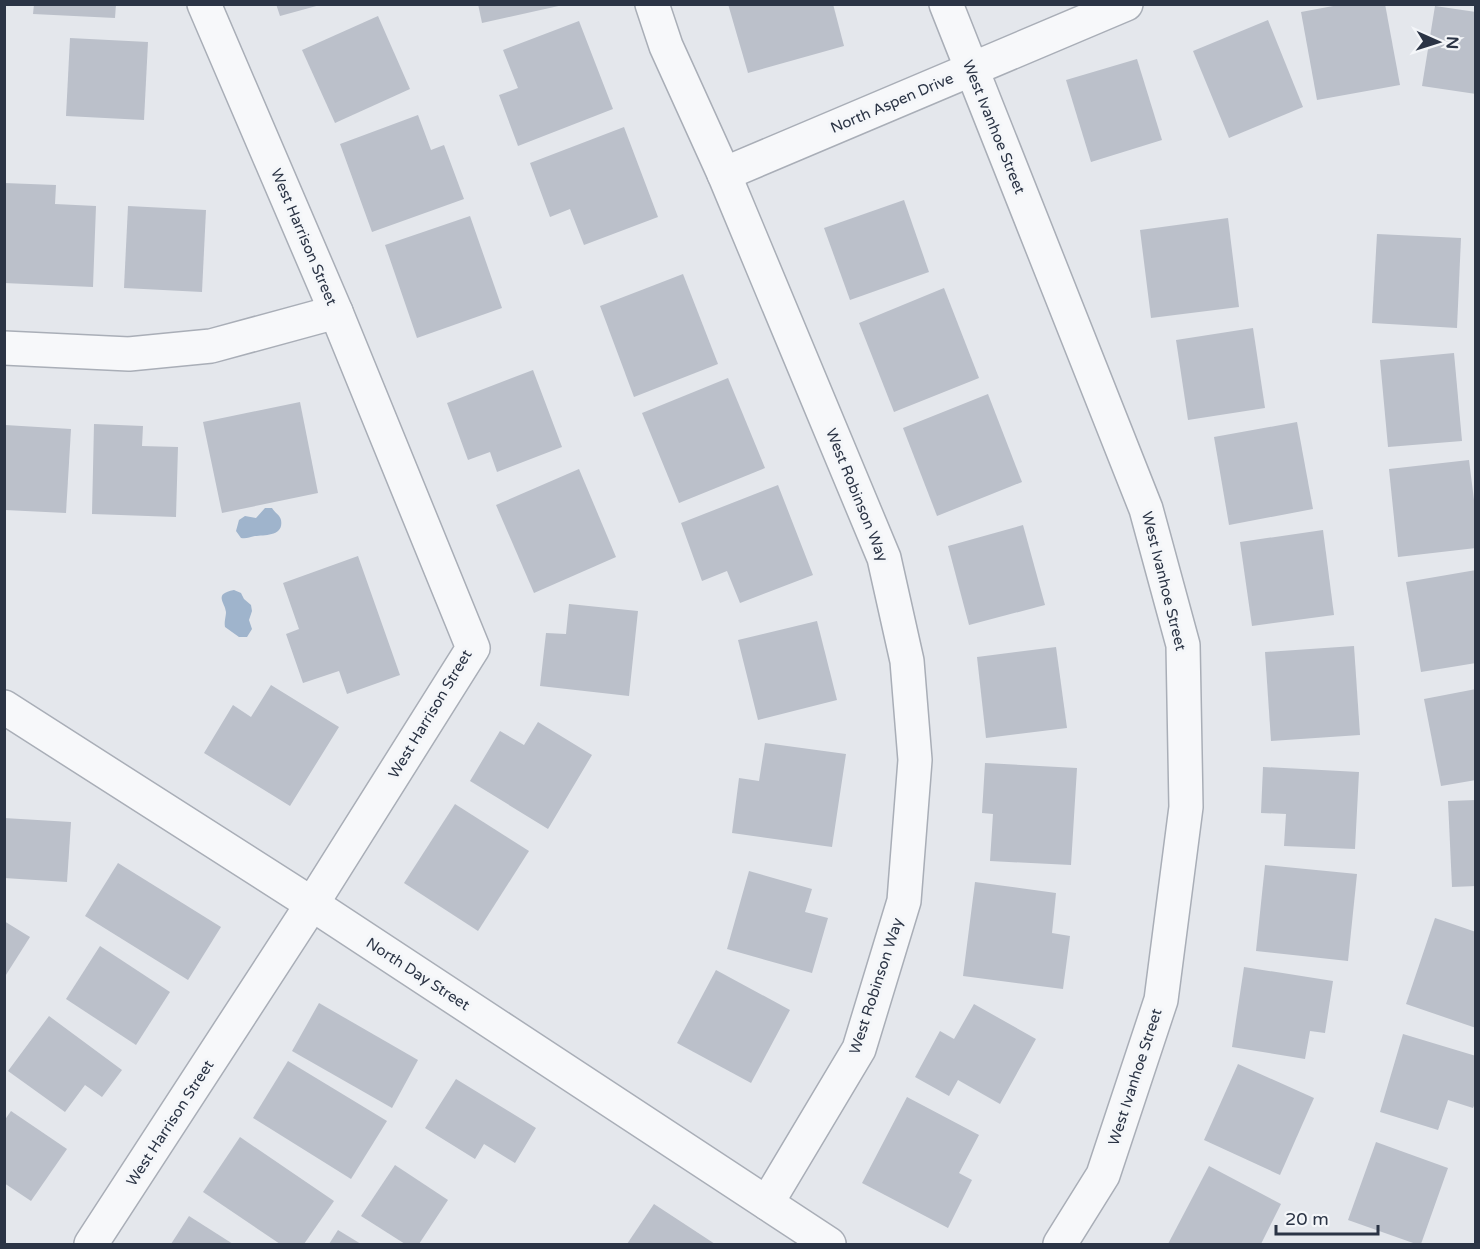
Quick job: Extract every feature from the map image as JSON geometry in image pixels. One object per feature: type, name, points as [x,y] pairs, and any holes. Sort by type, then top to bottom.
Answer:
[{"type":"street","name":"West Harrison Street","points":[[91,1245],[312,904],[473,648],[336,312],[204,4]]},
{"type":"street","name":"West Robinson Way","points":[[652,4],[666,46],[724,174],[884,558],[907,661],[915,760],[904,901],[859,1049],[767,1203]]},
{"type":"street","name":"West Ivanhoe Street","points":[[946,4],[1146,509],[1183,645],[1186,807],[1161,1000],[1103,1175],[1060,1245]]},
{"type":"street","name":"North Aspen Drive","points":[[724,174],[1126,4]]},
{"type":"street","points":[[4,348],[129,354],[211,346],[336,312]]},
{"type":"street","name":"North Day Street","points":[[4,707],[312,904],[829,1245]]},
{"type":"water","points":[[265,508],[272,508],[280,517],[280,529],[268,535],[241,538],[236,531],[239,520],[245,516],[256,518]]},
{"type":"water","points":[[234,590],[241,593],[251,605],[249,620],[252,629],[247,637],[239,637],[225,627],[226,612],[222,596]]},
{"type":"building","points":[[34,4],[116,4],[115,18],[33,14]]},
{"type":"building","points":[[276,4],[320,4],[320,5],[280,16]]},
{"type":"building","points":[[478,4],[562,4],[563,5],[482,23]]},
{"type":"building","points":[[728,4],[833,4],[844,46],[748,73]]},
{"type":"building","points":[[1344,4],[1385,4],[1400,85],[1317,100],[1301,12]]},
{"type":"building","points":[[1435,6],[1476,12],[1476,94],[1422,86]]},
{"type":"building","points":[[378,16],[410,89],[335,123],[302,50]]},
{"type":"building","points":[[1268,20],[1303,107],[1229,138],[1193,51]]},
{"type":"building","points":[[579,21],[613,109],[518,146],[499,95],[518,88],[503,50]]},
{"type":"building","points":[[70,38],[148,42],[144,120],[66,116]]},
{"type":"building","points":[[1137,59],[1162,140],[1091,162],[1066,80]]},
{"type":"building","points":[[418,115],[431,150],[444,145],[464,199],[372,232],[340,144]]},
{"type":"building","points":[[624,127],[658,217],[584,245],[570,209],[550,217],[530,163]]},
{"type":"building","points":[[4,183],[56,185],[55,204],[96,206],[93,287],[4,283]]},
{"type":"building","points":[[904,200],[929,272],[850,300],[824,228]]},
{"type":"building","points":[[128,206],[206,210],[202,292],[124,288]]},
{"type":"building","points":[[470,216],[502,308],[417,338],[385,245]]},
{"type":"building","points":[[1228,218],[1239,307],[1151,318],[1140,230]]},
{"type":"building","points":[[1377,234],[1461,238],[1457,328],[1372,323]]},
{"type":"building","points":[[683,274],[718,364],[634,397],[600,306]]},
{"type":"building","points":[[944,288],[979,378],[894,412],[859,323]]},
{"type":"building","points":[[1253,328],[1265,408],[1188,420],[1176,340]]},
{"type":"building","points":[[1454,353],[1462,441],[1388,447],[1380,360]]},
{"type":"building","points":[[533,370],[562,447],[497,472],[490,452],[468,460],[447,403]]},
{"type":"building","points":[[728,378],[765,468],[679,503],[642,413]]},
{"type":"building","points":[[988,394],[1022,482],[937,516],[903,428]]},
{"type":"building","points":[[300,402],[318,493],[222,513],[203,422]]},
{"type":"building","points":[[1297,422],[1313,509],[1229,525],[1214,437]]},
{"type":"building","points":[[94,424],[143,426],[142,446],[178,447],[176,517],[92,514]]},
{"type":"building","points":[[5,425],[71,429],[66,513],[5,510]]},
{"type":"building","points":[[1469,460],[1476,516],[1476,548],[1398,557],[1389,469]]},
{"type":"building","points":[[579,469],[616,557],[534,593],[496,505]]},
{"type":"building","points":[[778,485],[813,575],[740,603],[727,571],[702,581],[681,523]]},
{"type":"building","points":[[1023,525],[1045,605],[969,625],[948,546]]},
{"type":"building","points":[[1323,530],[1334,615],[1252,626],[1240,542]]},
{"type":"building","points":[[358,556],[400,675],[347,694],[339,671],[303,683],[286,634],[299,629],[283,583]]},
{"type":"building","points":[[1476,570],[1476,663],[1421,672],[1406,582]]},
{"type":"building","points":[[569,604],[638,611],[629,696],[540,686],[546,633],[566,634]]},
{"type":"building","points":[[817,621],[837,700],[758,720],[738,640]]},
{"type":"building","points":[[1354,646],[1360,735],[1271,741],[1265,652]]},
{"type":"building","points":[[1056,647],[1067,728],[986,738],[977,657]]},
{"type":"building","points":[[271,685],[339,727],[290,806],[204,753],[233,705],[251,717]]},
{"type":"building","points":[[1476,689],[1476,780],[1441,786],[1424,699]]},
{"type":"building","points":[[538,722],[592,755],[548,829],[470,781],[500,731],[524,745]]},
{"type":"building","points":[[765,743],[846,754],[832,847],[732,833],[739,778],[759,781]]},
{"type":"building","points":[[985,763],[1077,768],[1071,865],[990,861],[993,814],[982,813]]},
{"type":"building","points":[[1263,767],[1359,772],[1355,849],[1284,846],[1286,814],[1261,813]]},
{"type":"building","points":[[1476,800],[1476,886],[1452,887],[1448,801]]},
{"type":"building","points":[[455,804],[529,851],[478,931],[404,883]]},
{"type":"building","points":[[4,818],[71,822],[67,882],[4,878]]},
{"type":"building","points":[[118,863],[221,927],[188,980],[85,916]]},
{"type":"building","points":[[1265,865],[1357,874],[1348,961],[1256,951]]},
{"type":"building","points":[[749,871],[812,889],[805,912],[828,918],[812,973],[727,949]]},
{"type":"building","points":[[975,882],[1056,893],[1052,933],[1070,936],[1063,989],[963,976]]},
{"type":"building","points":[[1435,918],[1476,932],[1476,1028],[1406,1004]]},
{"type":"building","points":[[4,921],[30,937],[4,978]]},
{"type":"building","points":[[100,946],[170,992],[136,1045],[66,999]]},
{"type":"building","points":[[1244,967],[1333,981],[1325,1033],[1310,1031],[1305,1059],[1232,1047]]},
{"type":"building","points":[[716,970],[790,1010],[751,1083],[677,1043]]},
{"type":"building","points":[[319,1003],[418,1060],[392,1108],[292,1051]]},
{"type":"building","points":[[974,1004],[1036,1039],[1000,1104],[958,1080],[949,1096],[915,1077],[940,1031],[954,1039]]},
{"type":"building","points":[[49,1016],[122,1070],[102,1097],[85,1085],[65,1112],[8,1071]]},
{"type":"building","points":[[1403,1034],[1476,1056],[1476,1101],[1473,1108],[1448,1100],[1438,1130],[1380,1112]]},
{"type":"building","points":[[288,1061],[387,1121],[351,1179],[253,1118]]},
{"type":"building","points":[[1238,1064],[1314,1098],[1280,1175],[1204,1140]]},
{"type":"building","points":[[456,1079],[536,1128],[515,1163],[484,1144],[475,1159],[425,1128]]},
{"type":"building","points":[[907,1097],[979,1135],[959,1173],[972,1180],[948,1228],[862,1183]]},
{"type":"building","points":[[11,1111],[67,1149],[31,1201],[4,1183],[4,1121]]},
{"type":"building","points":[[240,1137],[334,1201],[304,1244],[280,1244],[203,1192]]},
{"type":"building","points":[[1376,1142],[1448,1168],[1421,1244],[1348,1220]]},
{"type":"building","points":[[395,1165],[448,1200],[419,1244],[405,1244],[361,1216]]},
{"type":"building","points":[[1209,1166],[1281,1204],[1261,1244],[1168,1244]]},
{"type":"building","points":[[654,1204],[715,1244],[627,1244]]},
{"type":"building","points":[[189,1216],[233,1244],[171,1244]]},
{"type":"building","points":[[338,1230],[361,1244],[329,1244]]}]
